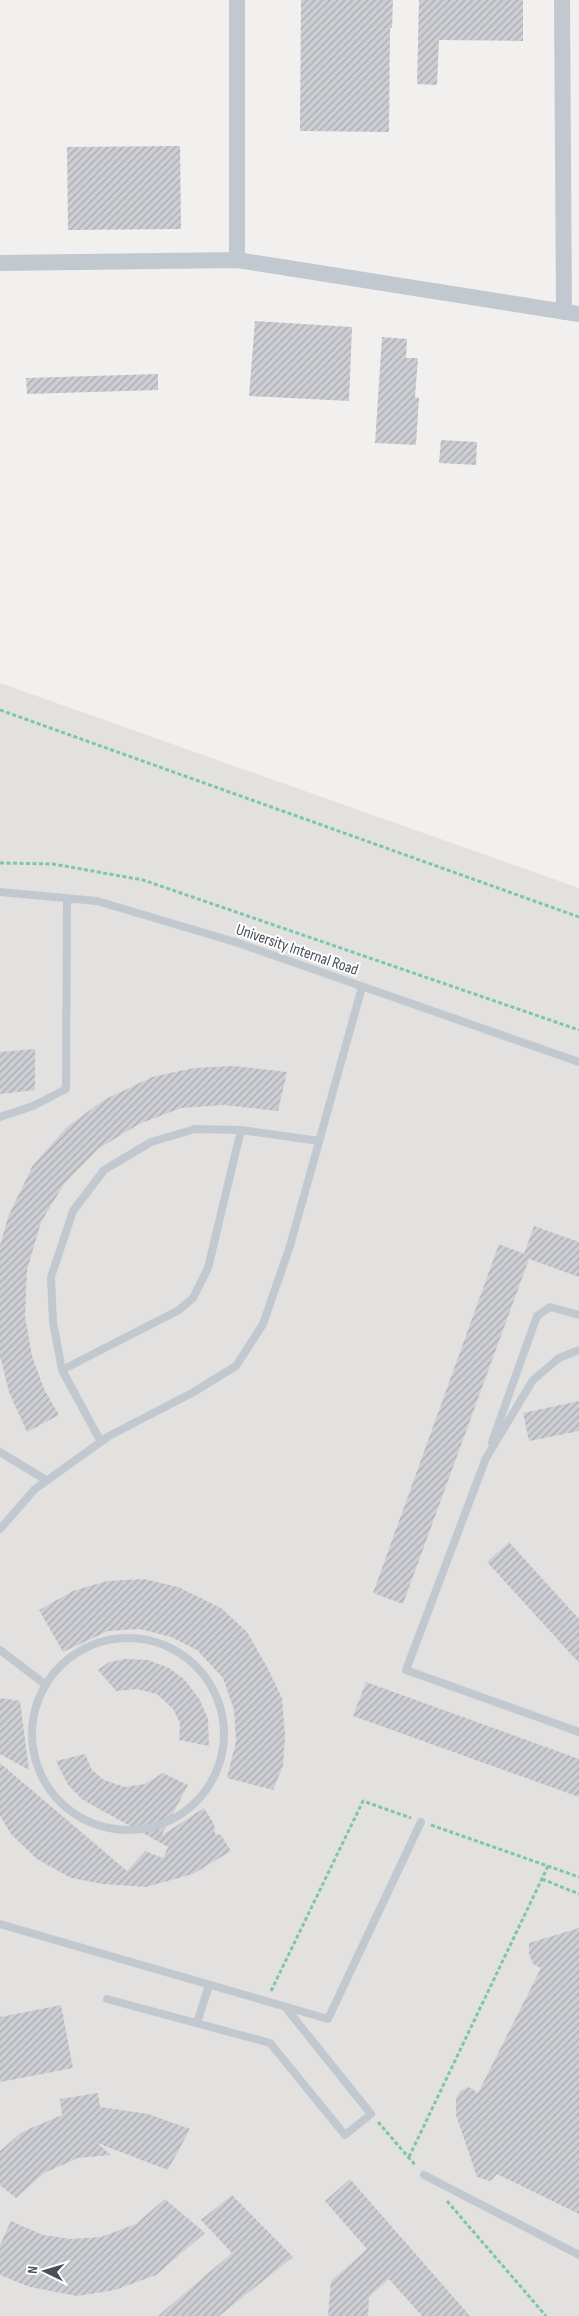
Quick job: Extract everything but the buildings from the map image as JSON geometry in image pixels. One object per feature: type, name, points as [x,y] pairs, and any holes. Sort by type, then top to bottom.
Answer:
[{"type":"street","points":[[237,0],[237,260]]},
{"type":"street","points":[[0,263],[237,260],[571,313],[562,0]]},
{"type":"lane","name":"University Internal Road","points":[[0,892],[97,901],[226,939],[579,1062]]},
{"type":"lane","points":[[0,1117],[33,1106],[66,1089],[67,898]]},
{"type":"lane","points":[[0,1529],[34,1488],[100,1442],[192,1393],[236,1366],[264,1324],[290,1246],[362,987]]},
{"type":"lane","points":[[100,1442],[62,1370],[53,1322],[51,1277],[73,1212],[104,1170],[151,1142],[195,1128],[241,1130],[319,1140]]},
{"type":"lane","points":[[62,1370],[179,1310],[193,1298],[208,1268],[241,1130]]},
{"type":"lane","points":[[579,1315],[550,1308],[537,1316],[406,1670],[579,1732]]},
{"type":"lane","points":[[486,1458],[533,1380],[559,1358],[579,1350]]},
{"type":"lane","points":[[0,1452],[46,1480]]},
{"type":"lane","points":[[123,1636],[165,1643],[194,1661],[216,1691],[226,1728],[222,1760],[201,1799],[173,1821],[134,1832],[96,1826],[63,1806],[42,1780],[31,1739],[37,1700],[46,1685],[56,1668],[84,1647],[123,1636]]},
{"type":"lane","points":[[0,1650],[46,1685]]},
{"type":"lane","points":[[0,1924],[328,2019],[421,1822]]},
{"type":"lane","points":[[197,2023],[209,1985]]},
{"type":"lane","points":[[107,1999],[270,2043],[346,2135],[371,2114],[286,2008]]},
{"type":"lane","points":[[424,2175],[579,2255]]},
{"type":"path","points":[[0,710],[579,917]]},
{"type":"path","points":[[0,863],[53,864],[143,880],[579,1030]]},
{"type":"path","points":[[409,2157],[548,1866]]},
{"type":"path","points":[[542,1879],[579,1894]]},
{"type":"path","points":[[371,2114],[424,2175]]},
{"type":"path","points":[[443,2197],[546,2316]]},
{"type":"shaded area","points":[[0,683],[579,888],[579,2316],[0,2316]]}]
